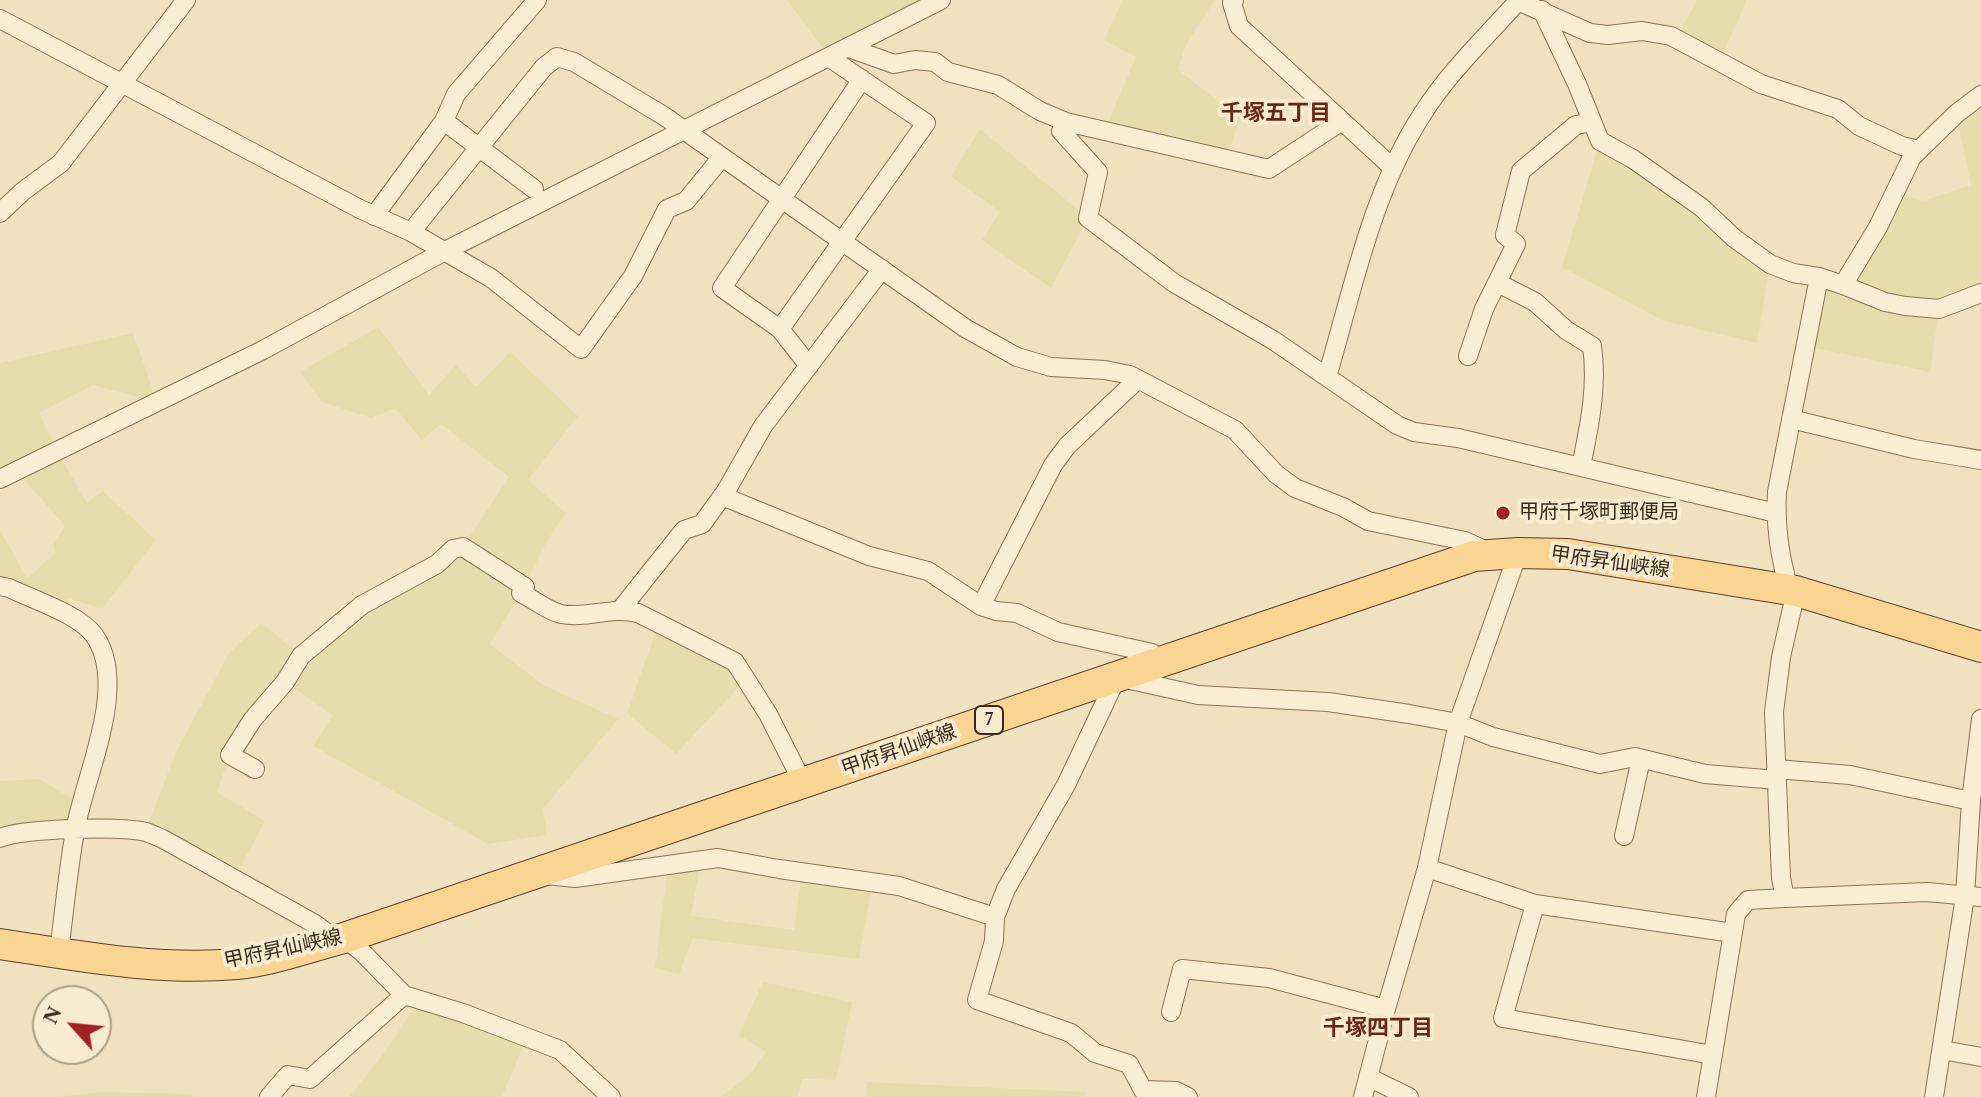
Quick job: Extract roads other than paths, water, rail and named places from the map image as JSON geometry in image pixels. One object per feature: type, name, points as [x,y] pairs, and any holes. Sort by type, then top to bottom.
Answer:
[{"type":"main road","name":"甲府昇仙峡線","points":[[0,944],[122,962],[181,966],[240,964],[340,939],[1474,556],[1568,554],[1793,591],[1981,647]]},
{"type":"street","points":[[0,213],[61,163],[186,0]]},
{"type":"street","points":[[374,216],[444,121],[456,94],[537,0]]},
{"type":"street","points":[[0,479],[263,350],[443,252],[941,0]]},
{"type":"street","points":[[1234,0],[1232,3],[1239,26],[1393,168]]},
{"type":"street","points":[[1327,377],[1367,240],[1393,168],[1422,113],[1517,1],[1546,5],[1590,33],[1608,35],[1642,31],[1671,36],[1761,84],[1838,109],[1859,126],[1902,146],[1919,150]]},
{"type":"street","points":[[1546,5],[1600,141],[1633,159],[1701,207],[1734,238],[1770,264],[1905,306],[1939,309],[1981,293]]},
{"type":"street","points":[[0,19],[374,216],[411,232],[511,292],[581,349],[633,276],[667,209],[686,201],[722,157]]},
{"type":"street","points":[[849,48],[894,64],[915,60],[935,62],[948,72],[998,85],[1040,111],[1066,122],[1269,169],[1342,121]]},
{"type":"street","points":[[411,232],[544,67],[557,57],[574,62],[684,130],[965,328],[1017,357],[1051,367],[1105,370],[1138,379],[1235,430],[1276,474],[1295,488],[1343,507],[1368,521],[1465,541],[1507,554],[1458,723],[1427,868],[1363,1097]]},
{"type":"street","points":[[780,329],[926,123],[830,58]]},
{"type":"street","points":[[809,366],[780,329],[722,288],[862,79]]},
{"type":"street","points":[[1843,285],[1878,227],[1912,157],[1956,114],[1981,95]]},
{"type":"street","points":[[444,121],[534,189]]},
{"type":"street","points":[[1066,122],[1061,131],[1098,172],[1088,218],[1174,283],[1273,340],[1397,425],[1414,432],[1458,438],[1776,513]]},
{"type":"street","points":[[1468,356],[1484,309],[1516,244],[1505,235],[1521,171],[1576,125],[1592,122]]},
{"type":"street","points":[[621,609],[684,530],[702,524],[763,426],[882,269]]},
{"type":"street","points":[[1785,898],[1781,878],[1774,712],[1793,591],[1778,547],[1777,492],[1819,277]]},
{"type":"street","points":[[1498,283],[1535,302],[1566,330],[1592,346],[1594,401],[1581,467]]},
{"type":"street","points":[[981,606],[1053,465],[1067,446],[1138,379]]},
{"type":"street","points":[[1791,419],[1914,449],[1981,460]]},
{"type":"street","points":[[722,496],[869,556],[928,571],[981,606],[1017,613],[1058,632],[1152,653],[1158,663]]},
{"type":"street","points":[[255,769],[230,755],[301,656],[362,605],[437,564],[453,549],[463,547],[525,587],[521,593],[560,614],[592,614],[621,609],[638,613],[735,662],[768,714],[803,783]]},
{"type":"street","points":[[0,586],[87,626],[103,656],[108,684],[107,706],[75,829],[59,953]]},
{"type":"street","points":[[1188,1097],[1176,1091],[1143,1090],[1129,1064],[1095,1053],[1071,1033],[977,1000],[994,941],[995,917],[1006,889],[1066,785],[1117,677],[1198,695],[1328,702],[1458,723],[1493,737],[1600,764],[1635,757],[1705,774],[1850,775],[1971,801]]},
{"type":"street","points":[[1934,1097],[1973,897],[1971,801],[1981,719]]},
{"type":"street","points":[[1624,836],[1641,759]]},
{"type":"street","points":[[0,838],[15,832],[75,829],[145,832],[163,839],[362,952],[404,995],[463,1013],[560,1050],[611,1097]]},
{"type":"street","points":[[536,874],[575,878],[718,858],[899,886],[995,917]]},
{"type":"street","points":[[1427,868],[1535,904],[1733,933]]},
{"type":"street","points":[[1706,1097],[1736,914],[1748,900],[1927,892],[1973,897]]},
{"type":"street","points":[[1535,904],[1503,1018],[1713,1055]]},
{"type":"street","points":[[1171,1012],[1182,969],[1269,978],[1386,1009]]},
{"type":"street","points":[[269,1097],[288,1075],[310,1079],[404,995]]},
{"type":"street","points":[[1942,1050],[1981,1057]]},
{"type":"street","points":[[1368,1077],[1409,1097]]},
{"type":"place","name":"甲府千塚町郵便局","points":[[1503,513]]},
{"type":"district","name":"千塚五丁目","points":[[1276,114]]},
{"type":"district","name":"千塚四丁目","points":[[1378,1029]]}]
